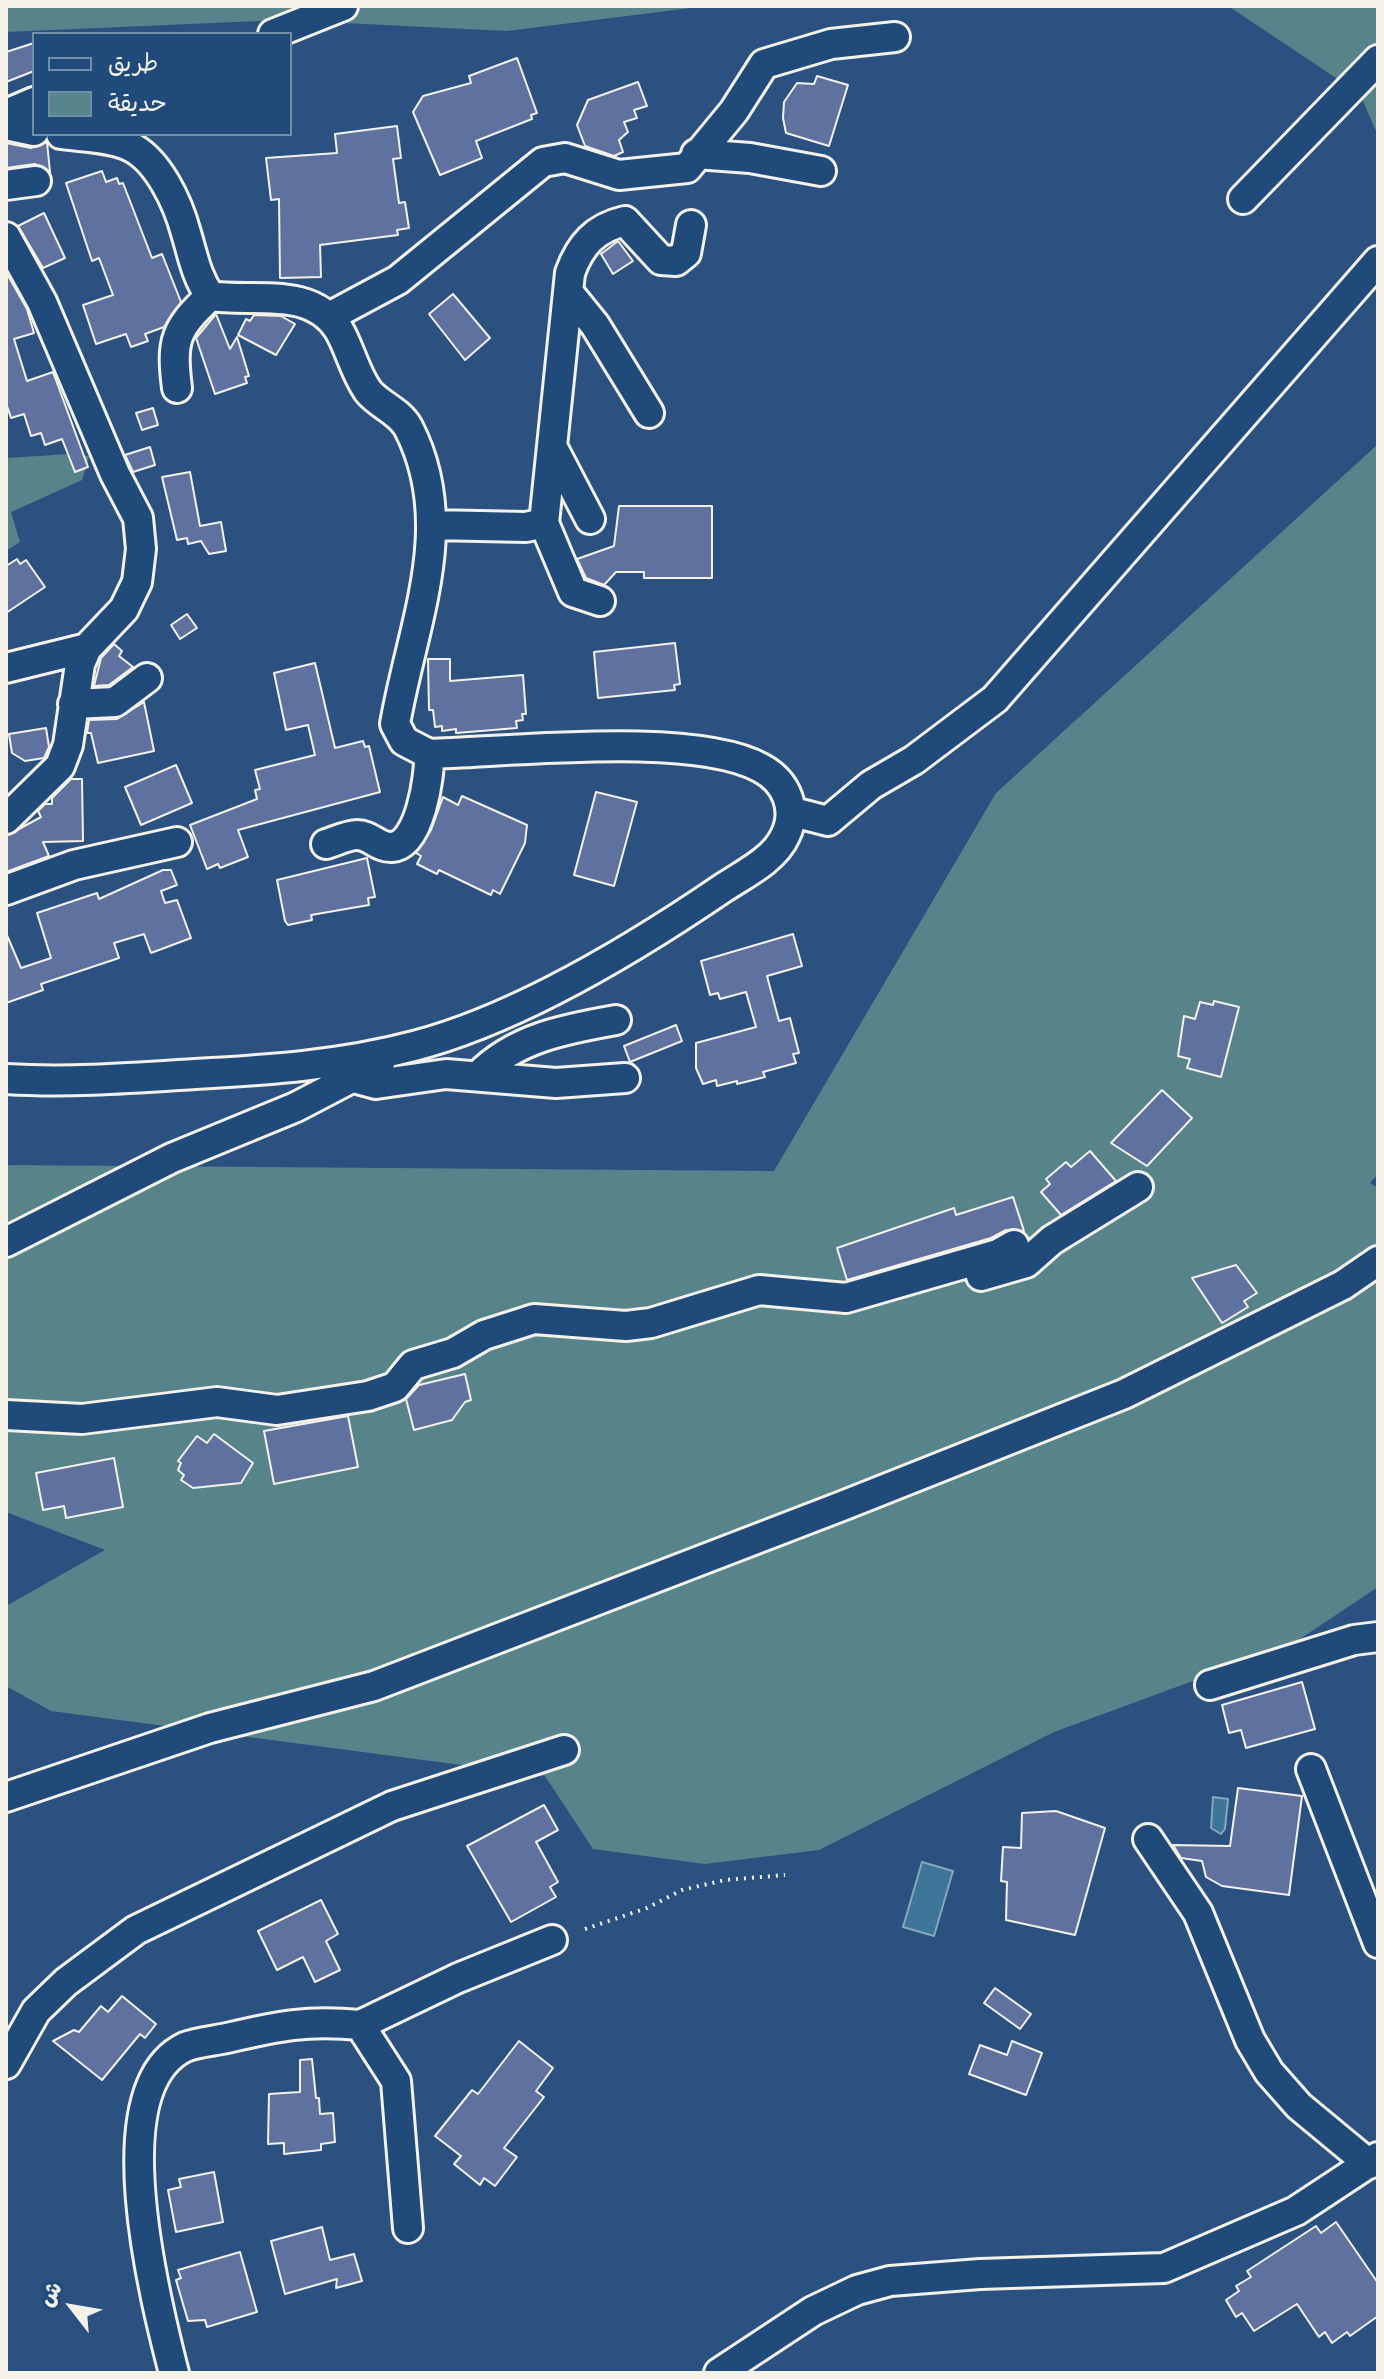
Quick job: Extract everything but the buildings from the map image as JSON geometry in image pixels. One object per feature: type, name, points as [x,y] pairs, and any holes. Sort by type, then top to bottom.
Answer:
[{"type":"street","points":[[278,32],[343,6]]},
{"type":"street","points":[[329,317],[398,280],[543,162],[565,158],[619,175],[687,168],[734,111],[764,64],[831,44],[895,37]]},
{"type":"street","points":[[1243,199],[1378,60]]},
{"type":"street","points":[[6,114],[32,103]]},
{"type":"street","points":[[6,125],[32,131]]},
{"type":"street","points":[[73,136],[127,145],[142,154],[160,174],[183,222],[197,279],[210,296]]},
{"type":"street","points":[[696,154],[750,158],[821,171]]},
{"type":"street","points":[[6,185],[36,181]]},
{"type":"street","points":[[600,601],[573,592],[544,523],[570,273],[578,252],[591,236],[609,225],[625,221],[661,260],[676,261],[686,253],[691,225]]},
{"type":"street","points":[[6,237],[42,302],[115,474],[138,518],[141,549],[137,582],[124,609],[87,648],[80,664],[68,745],[60,766],[6,819]]},
{"type":"street","points":[[793,812],[828,821],[871,785],[914,760],[995,699],[1378,261]]},
{"type":"street","points":[[569,293],[595,325],[649,413]]},
{"type":"street","points":[[6,1079],[89,1080],[284,1069],[414,1046],[455,1034],[651,937],[767,859],[785,838],[793,812],[783,786],[761,768],[723,755],[648,746],[429,754],[404,741],[395,724],[432,555],[429,488],[407,425],[383,401],[370,393],[329,317],[285,298],[210,296],[180,326],[173,360],[177,388]]},
{"type":"street","points":[[553,448],[590,519]]},
{"type":"street","points":[[432,525],[526,527],[544,523]]},
{"type":"street","points":[[6,668],[87,648]]},
{"type":"street","points":[[73,704],[115,702],[147,678]]},
{"type":"street","points":[[326,844],[357,835],[389,847],[400,846],[410,838],[430,776],[429,754]]},
{"type":"street","points":[[6,890],[74,865],[177,842]]},
{"type":"street","points":[[478,1076],[493,1061],[526,1042],[568,1028],[616,1020]]},
{"type":"street","points":[[6,1242],[172,1158],[296,1107],[414,1046]]},
{"type":"street","points":[[353,1077],[376,1084],[446,1074],[556,1083],[625,1078]]},
{"type":"street","points":[[874,1292],[935,1286],[1026,1263],[1052,1240],[1138,1187]]},
{"type":"street","points":[[6,1415],[82,1419],[217,1402],[277,1410],[368,1396],[395,1387],[413,1365],[453,1353],[484,1335],[534,1319],[626,1326],[651,1323],[759,1290],[846,1298],[998,1254],[1014,1245]]},
{"type":"street","points":[[6,1797],[210,1728],[374,1686],[842,1506],[1124,1394],[1343,1285],[1378,1261]]},
{"type":"street","points":[[1210,1685],[1354,1640],[1378,1637]]},
{"type":"street","points":[[6,2064],[36,2011],[66,1982],[136,1930],[392,1806],[564,1750]]},
{"type":"street","points":[[1311,1769],[1378,1943]]},
{"type":"street","points":[[719,2373],[786,2327],[857,2290],[890,2281],[980,2274],[1164,2268],[1296,2211],[1374,2160],[1299,2106],[1269,2072],[1250,2040],[1198,1913],[1148,1839]]},
{"type":"street","points":[[174,2373],[150,2263],[137,2170],[138,2137],[151,2091],[164,2066],[185,2048],[300,2022],[360,2025],[458,1978],[552,1940]]},
{"type":"street","points":[[360,2025],[396,2081],[408,2228]]},
{"type":"path","points":[[585,1929],[647,1908],[682,1890],[725,1880],[785,1875]]},
{"type":"green space","points":[[6,6],[707,6],[507,31],[282,20],[6,32]]},
{"type":"green space","points":[[1228,6],[1378,6],[1378,136],[1360,94]]},
{"type":"green space","points":[[1378,444],[1378,1174],[1370,1183],[1378,1188],[1378,1587],[1291,1645],[1054,1732],[819,1850],[705,1864],[593,1849],[545,1776],[51,1711],[6,1686],[6,1606],[105,1550],[6,1512],[6,1165],[774,1171],[996,793]]},
{"type":"green space","points":[[70,454],[89,456],[82,480],[11,512],[20,542],[6,551],[6,458]]},
{"type":"water","points":[[1213,1797],[1228,1799],[1225,1829],[1221,1834],[1211,1828]]},
{"type":"water","points":[[922,1862],[953,1871],[934,1936],[903,1927]]}]
